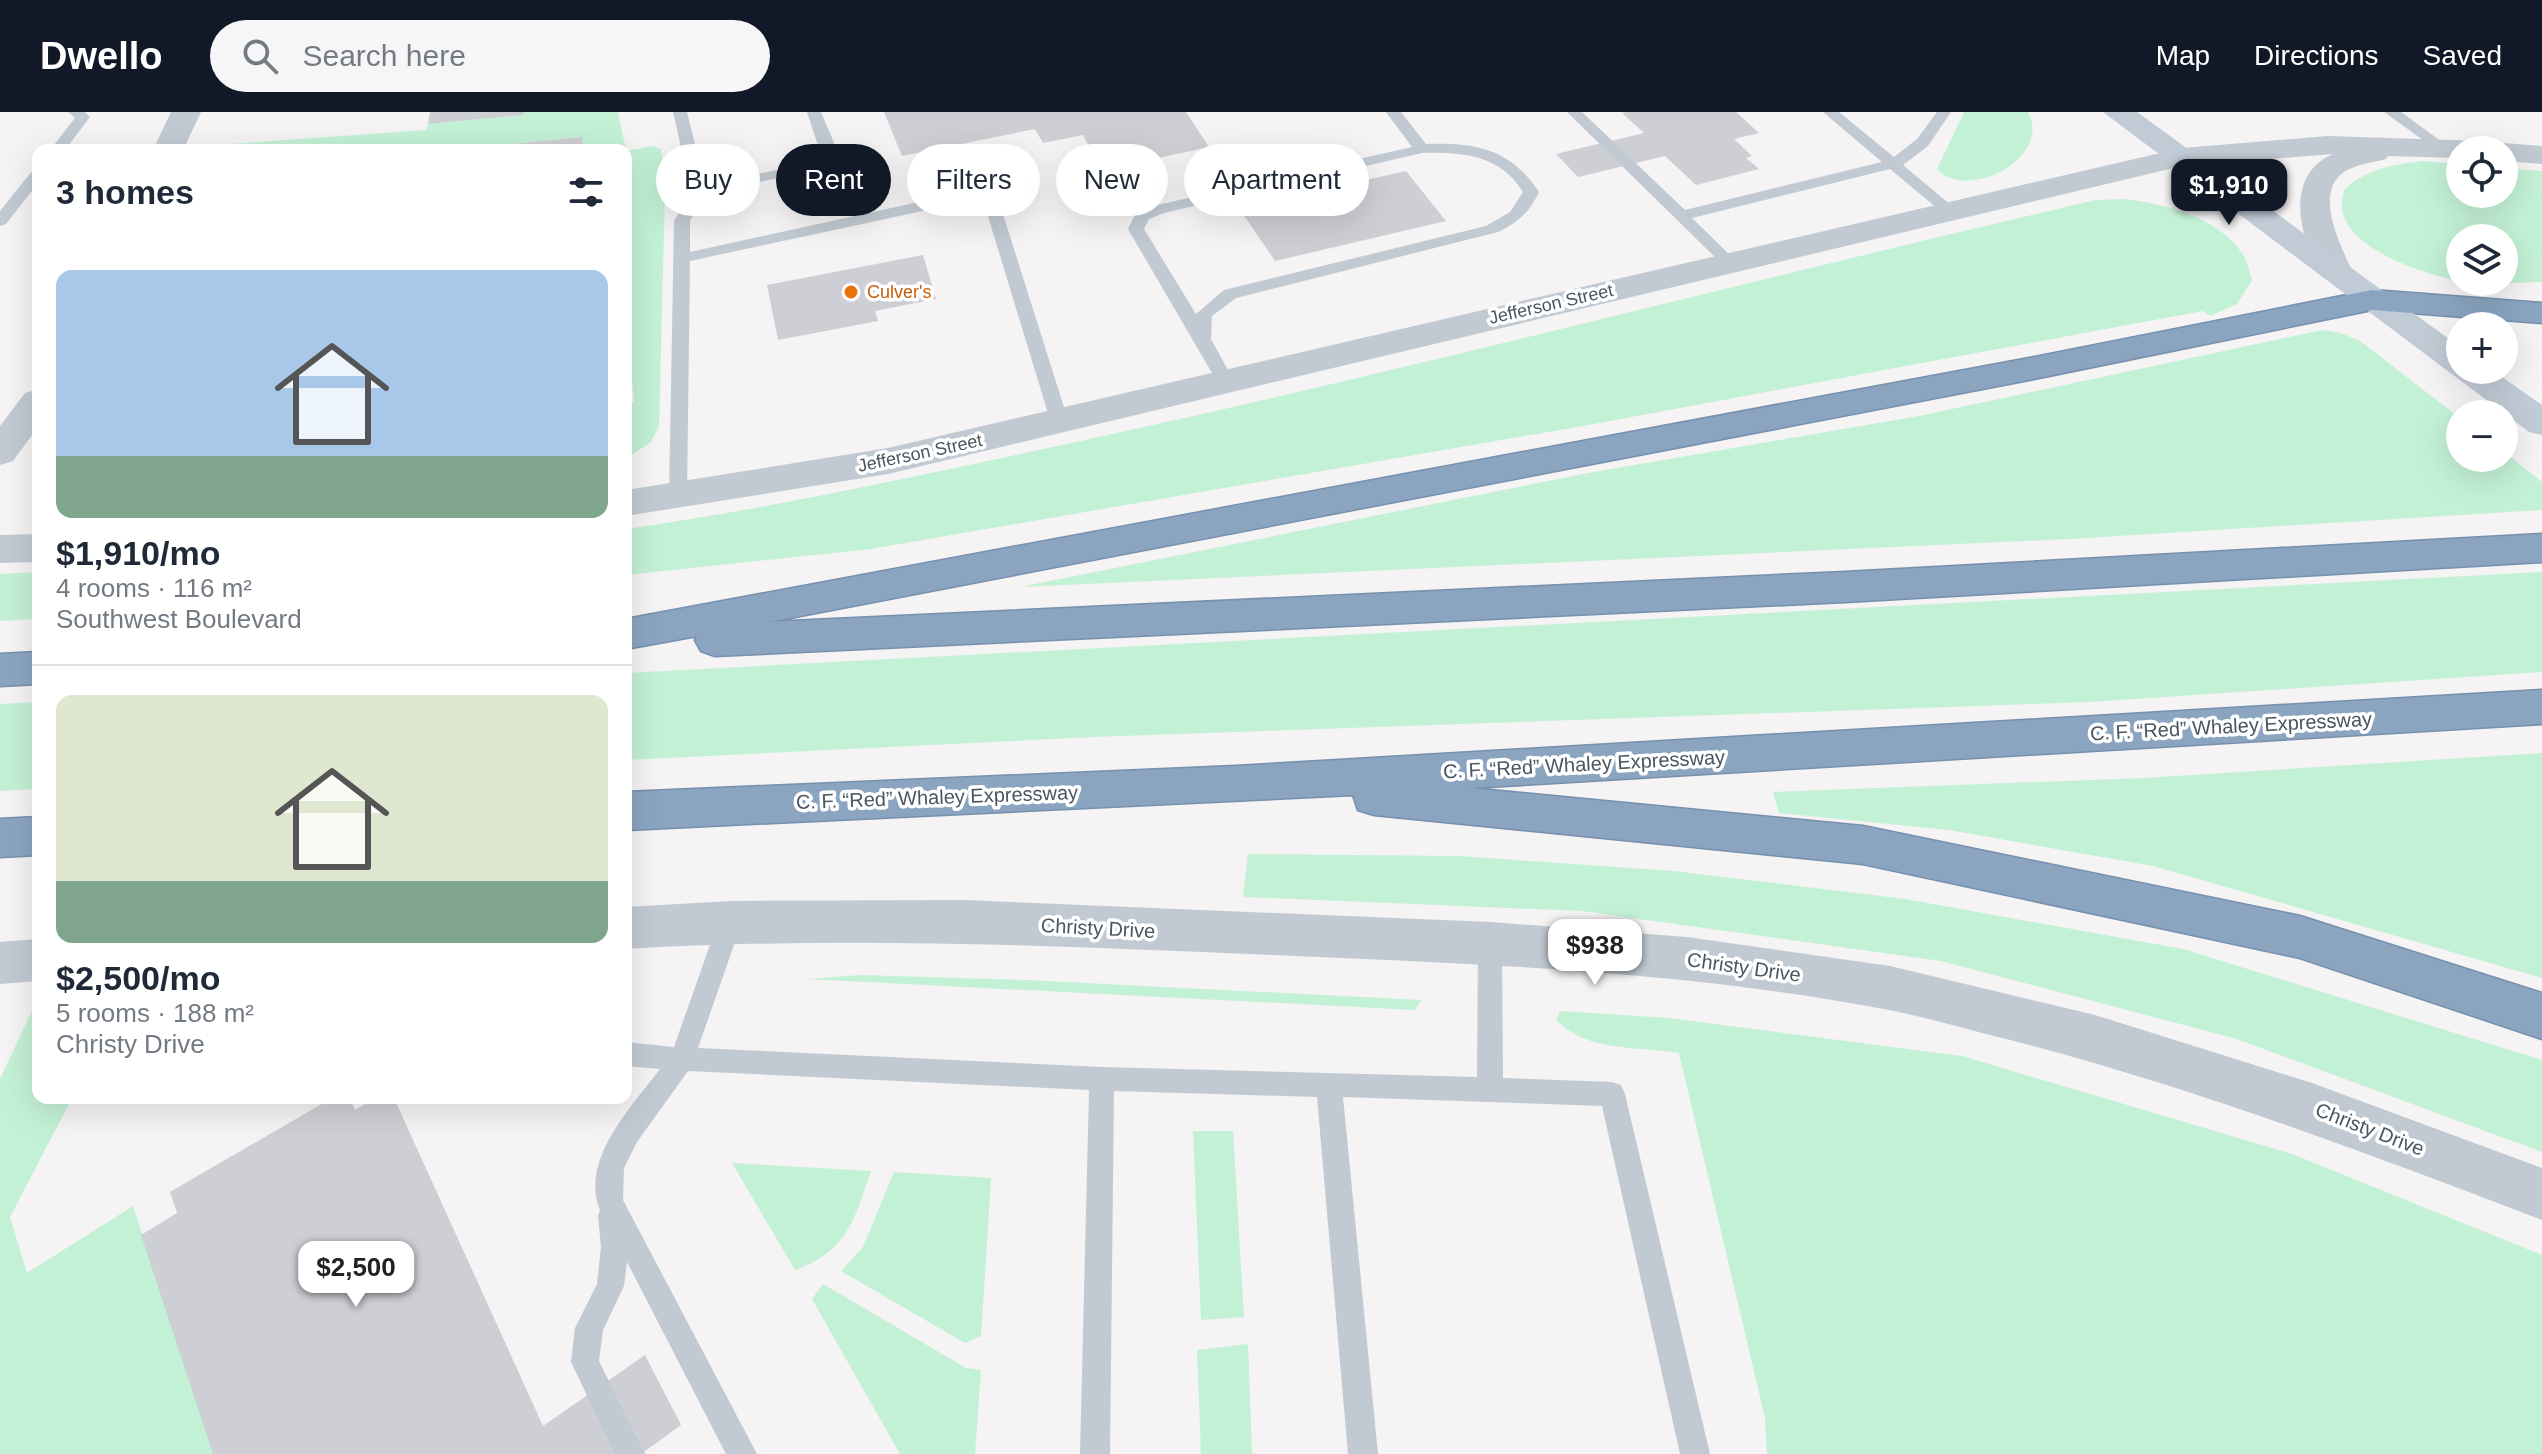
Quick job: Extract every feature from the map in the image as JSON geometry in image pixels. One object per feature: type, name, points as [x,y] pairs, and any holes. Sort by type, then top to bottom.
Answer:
[{"type":"highway","points":[[632,633],[2009,373],[2372,300],[2542,313]]},
{"type":"highway","points":[[632,644],[1813,588],[2542,548]]},
{"type":"highway","points":[[0,670],[32,668]]},
{"type":"highway","name":"C. F. “Red” Whaley Expressway","points":[[632,811],[1236,784],[2542,707]]},
{"type":"highway","points":[[1236,784],[1863,845],[2300,937],[2542,1016]]},
{"type":"highway","points":[[0,838],[32,836]]},
{"type":"main road","points":[[2118,112],[2446,354]]},
{"type":"main road","points":[[2488,384],[2542,423]]},
{"type":"street","points":[[171,144],[186,112]]},
{"type":"street","name":"Jefferson Street","points":[[632,502],[888,461],[1060,423],[1225,381],[2182,157],[2328,145],[2446,148]]},
{"type":"street","points":[[2336,271],[2319,233],[2316,209],[2318,189],[2327,171],[2342,161],[2377,152],[2438,147]]},
{"type":"street","points":[[2518,153],[2542,155]]},
{"type":"street","points":[[0,452],[32,409]]},
{"type":"street","points":[[0,549],[32,548]]},
{"type":"street","name":"Christy Drive","points":[[632,928],[730,922],[964,921],[1490,943],[1687,958],[1890,988],[2109,1043],[2312,1107],[2542,1194]]},
{"type":"street","points":[[0,963],[32,960]]},
{"type":"lane","points":[[62,144],[83,117],[75,112]]},
{"type":"lane","points":[[680,112],[688,144]]},
{"type":"lane","points":[[760,178],[819,165],[829,156],[828,145],[814,112]]},
{"type":"lane","points":[[1393,112],[1422,149]]},
{"type":"lane","points":[[1574,112],[1729,262]]},
{"type":"lane","points":[[1830,112],[1950,211]]},
{"type":"lane","points":[[1681,216],[1893,164],[1915,152],[1931,137],[1944,112]]},
{"type":"lane","points":[[2391,112],[2438,147]]},
{"type":"lane","points":[[1202,339],[1204,314],[1230,294],[1492,229],[1513,220],[1525,207],[1531,192],[1521,173],[1499,159],[1473,150],[1422,149],[1159,209],[1142,216],[1136,229],[1225,381]]},
{"type":"lane","points":[[0,221],[32,181]]},
{"type":"lane","points":[[683,258],[960,198],[981,200],[994,211],[1060,423]]},
{"type":"lane","points":[[678,496],[682,221],[685,216]]},
{"type":"lane","points":[[630,1454],[585,1362],[589,1328],[610,1286],[615,1247],[610,1202],[611,1166],[628,1133],[682,1059],[730,922]]},
{"type":"lane","points":[[1490,943],[1490,1089]]},
{"type":"lane","points":[[632,1055],[1102,1079],[1612,1094],[1695,1454]]},
{"type":"lane","points":[[1095,1454],[1102,1079]]},
{"type":"lane","points":[[1329,1085],[1363,1454]]},
{"type":"lane","points":[[610,1202],[742,1454]]},
{"type":"green space","points":[[524,112],[618,112],[625,144],[583,144],[582,137],[512,144],[231,144],[426,130],[428,124],[523,115]]},
{"type":"green space","points":[[1964,112],[2028,112],[2032,129],[2029,145],[2018,159],[1986,178],[1951,178],[1937,169]]},
{"type":"green space","points":[[653,146],[656,147],[656,216],[664,216],[659,426],[651,442],[632,455],[632,150]]},
{"type":"green space","points":[[2423,161],[2446,163],[2446,208],[2518,208],[2518,169],[2542,171],[2542,282],[2518,283],[2518,224],[2446,224],[2446,278],[2390,258],[2358,237],[2347,224],[2342,209],[2344,190],[2371,172]]},
{"type":"green space","points":[[2126,199],[2159,205],[2207,222],[2221,231],[2245,258],[2252,280],[2237,304],[2210,316],[2203,311],[1583,426],[871,549],[632,574],[632,528],[824,495],[1155,425],[2096,200]]},
{"type":"green space","points":[[2322,330],[2341,333],[2360,341],[2446,407],[2446,472],[2518,472],[2518,463],[2542,482],[2542,510],[2069,539],[1020,587],[1588,473],[1919,416]]},
{"type":"green space","points":[[32,572],[32,619],[0,621],[0,574]]},
{"type":"green space","points":[[2542,572],[2542,672],[2089,702],[1093,737],[632,760],[632,673]]},
{"type":"green space","points":[[32,702],[32,789],[0,791],[0,704]]},
{"type":"green space","points":[[2542,753],[2542,978],[2153,866],[1949,830],[1779,813],[1773,792],[2143,778]]},
{"type":"green space","points":[[1248,854],[1460,856],[1674,871],[1905,899],[2183,949],[2542,1060],[2542,1152],[2237,1039],[1941,961],[1582,911],[1243,897]]},
{"type":"green space","points":[[861,975],[1422,1000],[1415,1010],[808,979]]},
{"type":"green space","points":[[32,1011],[32,1104],[69,1104],[10,1217],[27,1273],[133,1206],[214,1454],[0,1454],[0,1079]]},
{"type":"green space","points":[[1560,1011],[1669,1018],[1962,1056],[2292,1154],[2542,1255],[2542,1454],[1767,1454],[1765,1418],[1679,1053],[1613,1046],[1582,1038],[1556,1020]]},
{"type":"green space","points":[[1193,1131],[1233,1131],[1244,1317],[1201,1320]]},
{"type":"green space","points":[[732,1163],[871,1171],[853,1219],[838,1243],[813,1262],[795,1270]]},
{"type":"green space","points":[[894,1172],[991,1178],[981,1336],[965,1343],[841,1271],[863,1247]]},
{"type":"green space","points":[[823,1284],[966,1368],[981,1370],[975,1454],[900,1454],[812,1299]]},
{"type":"green space","points":[[1248,1344],[1252,1454],[1201,1454],[1197,1350]]},
{"type":"building","points":[[430,112],[524,112],[523,115],[428,124]]},
{"type":"building","points":[[884,112],[1186,112],[1207,144],[1184,144],[1184,152],[1168,156],[1168,144],[1088,144],[1083,135],[1043,143],[1035,129],[961,144],[907,144],[907,155],[902,156]]},
{"type":"building","points":[[1736,112],[1759,133],[1734,139],[1752,156],[1746,158],[1759,169],[1696,185],[1665,156],[1578,177],[1556,154],[1644,133],[1622,113]]},
{"type":"building","points":[[582,137],[583,144],[513,144]]},
{"type":"building","points":[[1406,171],[1446,221],[1275,261],[1244,216],[1369,216],[1369,179]]},
{"type":"building","name":"Culver's","points":[[923,255],[936,299],[875,311],[878,321],[778,340],[767,285]]},
{"type":"building","points":[[322,1104],[352,1104],[355,1110],[365,1104],[397,1104],[543,1426],[645,1355],[681,1425],[641,1454],[213,1454],[141,1235],[177,1213],[170,1192]]},
{"type":"place","name":"Culver's","points":[[851,292]]}]
